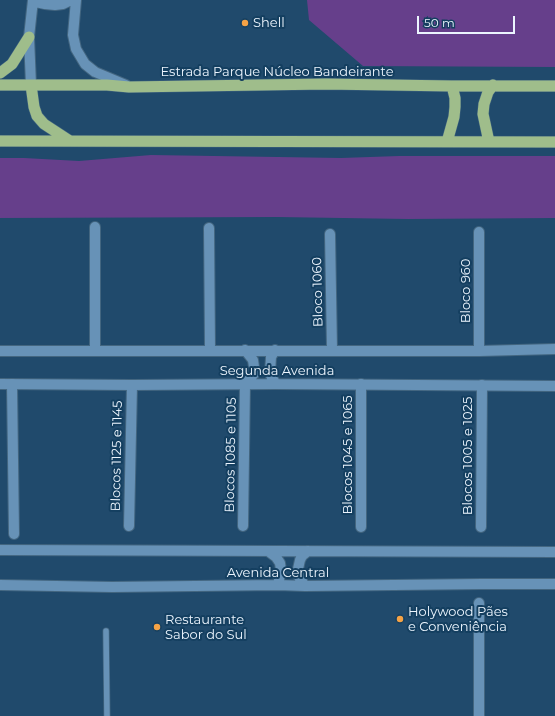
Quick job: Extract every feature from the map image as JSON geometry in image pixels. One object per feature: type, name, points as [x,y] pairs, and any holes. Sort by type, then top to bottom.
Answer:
[{"type":"highway","points":[[0,73],[12,64],[28,38]]},
{"type":"highway","name":"Estrada Parque Núcleo Bandeirante","points":[[0,85],[107,85],[129,87],[326,84],[555,86]]},
{"type":"highway","points":[[31,85],[34,107],[37,116],[44,124],[70,141]]},
{"type":"highway","points":[[447,142],[454,117],[455,107],[455,98],[452,86]]},
{"type":"highway","points":[[489,142],[483,114],[484,104],[488,92],[493,86]]},
{"type":"highway","points":[[0,141],[555,142]]},
{"type":"street","points":[[31,85],[28,38],[34,0],[36,2],[55,5],[63,4],[71,0]]},
{"type":"street","points":[[76,0],[74,35],[76,49],[85,64],[95,72],[129,87]]},
{"type":"street","points":[[95,227],[95,351]]},
{"type":"street","points":[[209,228],[210,350]]},
{"type":"street","name":"Bloco 960","points":[[479,232],[479,351]]},
{"type":"street","name":"Bloco 1060","points":[[330,234],[332,350]]},
{"type":"street","name":"Segunda Avenida","points":[[0,351],[479,351],[555,349]]},
{"type":"street","points":[[245,350],[253,360],[254,374],[245,384]]},
{"type":"street","points":[[275,350],[271,357],[270,369],[272,378],[276,384]]},
{"type":"street","name":"Segunda Avenida","points":[[0,384],[361,384],[555,386]]},
{"type":"street","points":[[12,384],[14,534]]},
{"type":"street","name":"Blocos 1085 e 1105","points":[[243,526],[245,384]]},
{"type":"street","name":"Blocos 1045 e 1065","points":[[361,384],[361,527]]},
{"type":"street","name":"Blocos 1125 e 1145","points":[[129,526],[132,385]]},
{"type":"street","name":"Blocos 1005 e 1025","points":[[481,527],[482,385]]},
{"type":"street","name":"Avenida Central","points":[[0,550],[555,552]]},
{"type":"street","points":[[268,551],[276,557],[280,563],[281,570],[278,585]]},
{"type":"street","points":[[305,586],[299,577],[298,569],[302,556],[308,551]]},
{"type":"street","name":"Avenida Central","points":[[0,586],[117,587],[555,584]]},
{"type":"street","points":[[479,603],[479,716]]},
{"type":"lane","points":[[106,631],[107,716]]},
{"type":"shaded area","points":[[307,0],[555,0],[555,67],[363,66],[309,20]]},
{"type":"shaded area","points":[[151,155],[341,158],[399,156],[555,156],[555,218],[0,218],[0,158],[79,161]]},
{"type":"place","name":"Shell","points":[[245,23]]},
{"type":"place","name":"Holywood Pães e Conveniência","points":[[400,619]]},
{"type":"place","name":"Restaurante Sabor do Sul","points":[[157,627]]}]
